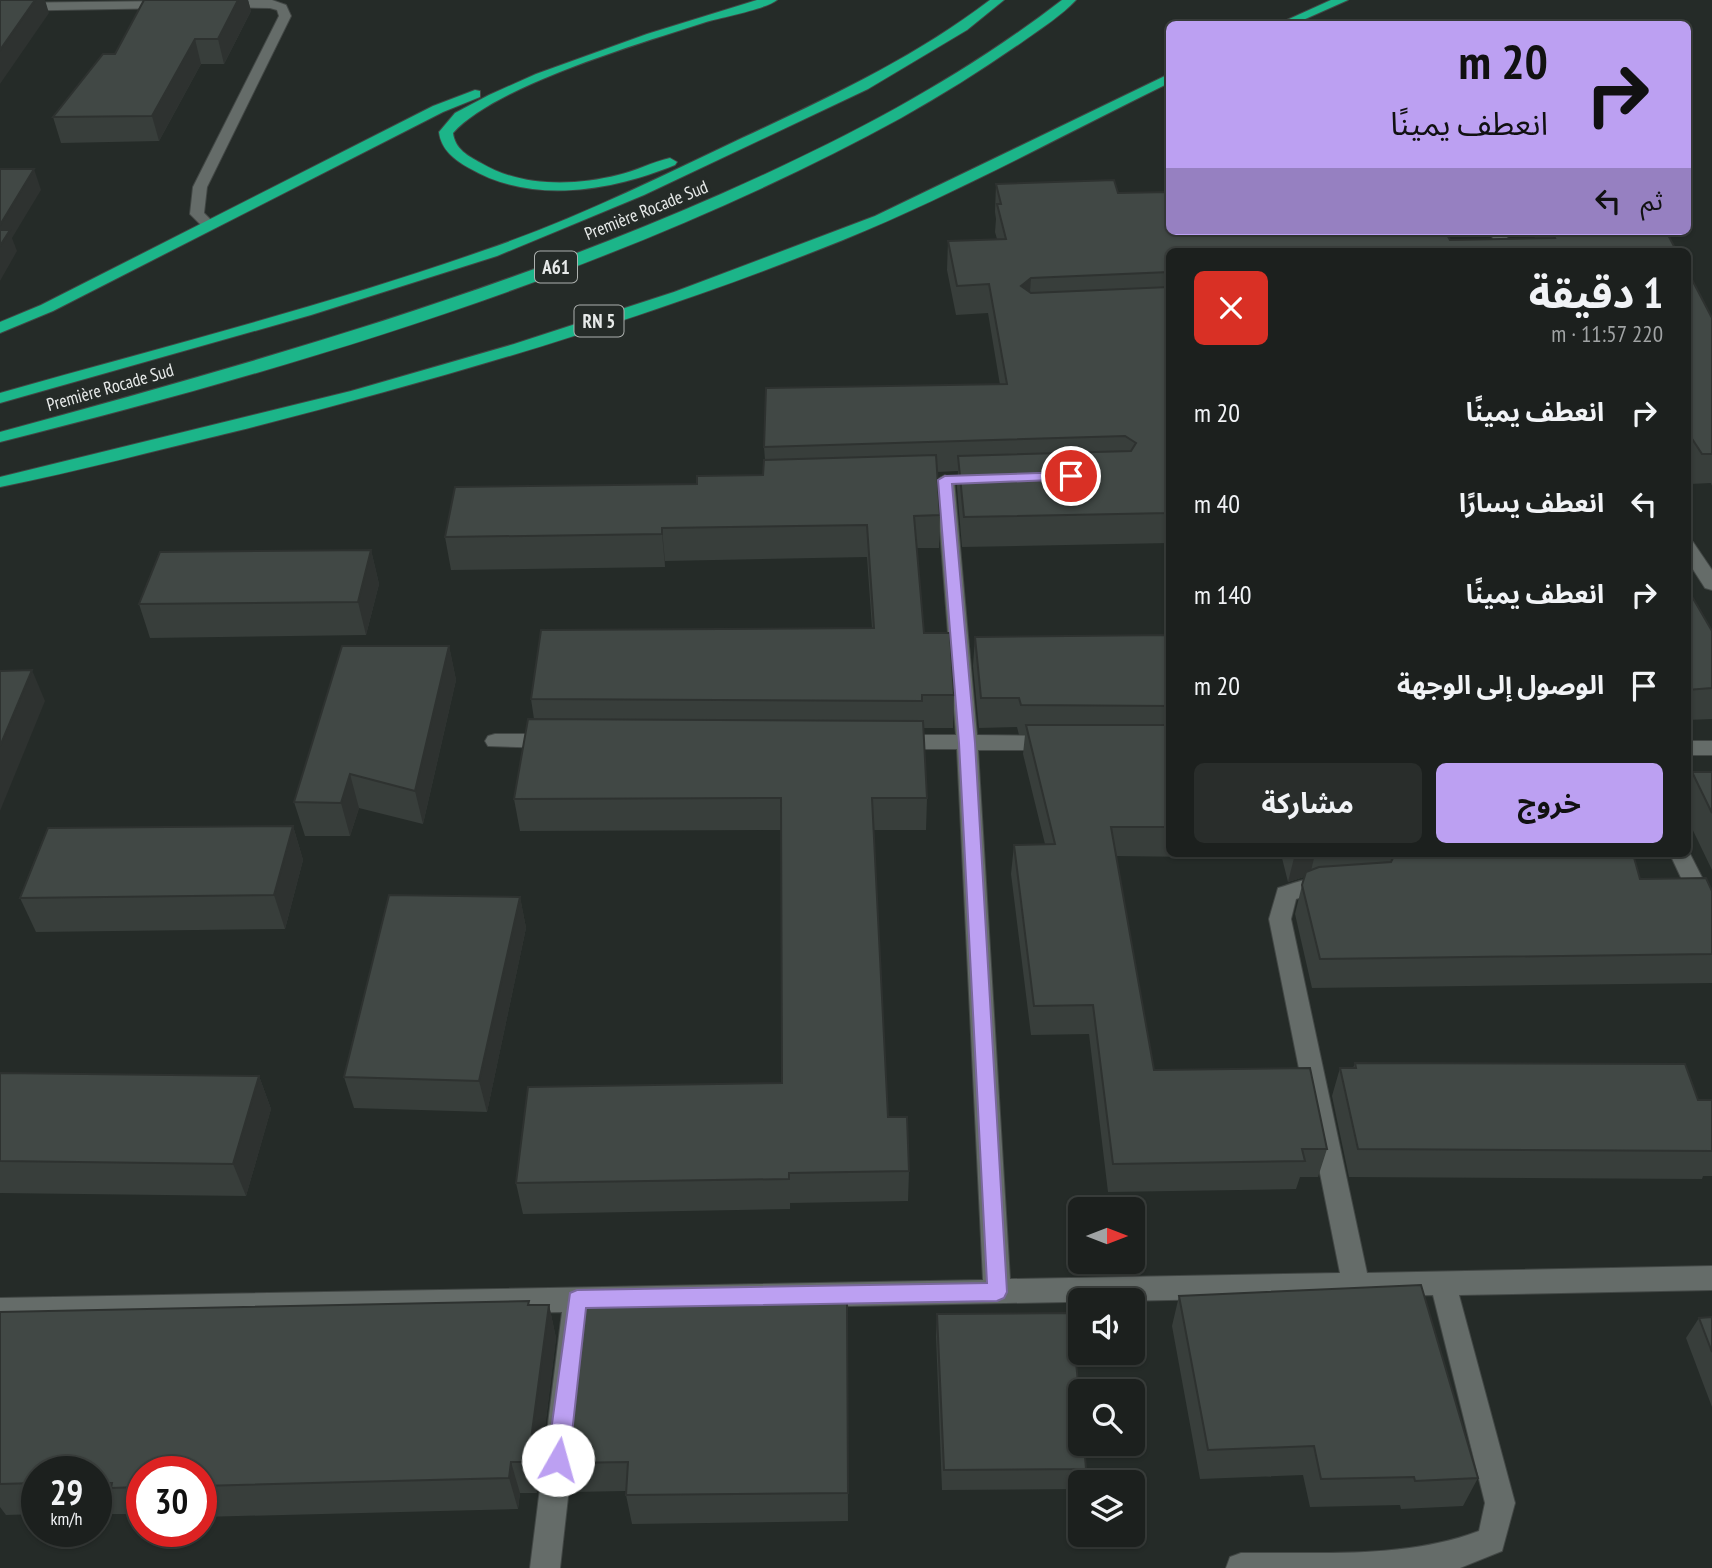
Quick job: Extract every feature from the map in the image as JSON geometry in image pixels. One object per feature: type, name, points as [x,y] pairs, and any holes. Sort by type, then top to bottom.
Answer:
[{"type":"highway","points":[[0,328],[47,308],[438,108],[583,51],[740,0]]},
{"type":"highway","points":[[771,0],[679,26],[590,57],[460,114],[446,131],[447,139],[456,154],[474,167],[499,177],[563,186],[609,182],[650,171],[792,107],[863,86]]},
{"type":"highway","name":"Première Rocade Sud","points":[[0,398],[305,312],[492,253],[639,192],[863,86],[962,27],[998,0]]},
{"type":"highway","name":"Première Rocade Sud","points":[[0,437],[316,349],[515,283],[680,218],[834,148],[963,76],[1036,28],[1070,0]]},
{"type":"highway","points":[[1291,21],[1342,0]]},
{"type":"highway","name":"RN 5","points":[[0,482],[274,416],[449,369],[694,291],[839,236],[985,172],[1166,80]]},
{"type":"street","points":[[204,5],[272,4],[282,8],[285,16],[200,187],[197,214],[210,226]]},
{"type":"street","points":[[0,7],[177,5]]},
{"type":"street","points":[[945,480],[967,743],[997,1292]]},
{"type":"street","points":[[1691,552],[1712,584]]},
{"type":"street","points":[[495,741],[578,741]]},
{"type":"street","points":[[884,742],[1075,744]]},
{"type":"street","points":[[1691,748],[1712,748]]},
{"type":"street","points":[[1682,857],[1712,921]]},
{"type":"street","points":[[1348,884],[1310,886],[1286,894],[1280,919],[1356,1285]]},
{"type":"street","points":[[0,1310],[1712,1278]]},
{"type":"street","points":[[1241,1568],[1397,1565],[1450,1557],[1492,1542],[1500,1503],[1443,1283]]},
{"type":"street","points":[[545,1568],[577,1299]]},
{"type":"building","points":[[0,0],[35,0],[0,50]]},
{"type":"building","points":[[144,0],[238,0],[218,39],[195,39],[152,116],[53,117],[103,54],[115,54]]},
{"type":"building","points":[[0,169],[34,169],[0,225]]},
{"type":"building","points":[[1114,180],[1118,193],[1166,192],[1166,235],[1447,235],[1450,240],[1555,238],[1554,235],[1668,235],[1675,248],[1166,248],[1166,272],[1031,278],[1021,286],[1031,293],[1166,287],[1166,513],[964,517],[958,456],[1131,451],[1136,443],[1125,436],[764,447],[766,388],[1007,384],[989,284],[957,286],[948,241],[1006,239],[997,204],[1001,204],[996,184]]},
{"type":"building","points":[[0,230],[10,230],[0,246]]},
{"type":"building","points":[[1691,278],[1712,318],[1712,454],[1702,454],[1691,437]]},
{"type":"building","points":[[936,455],[940,515],[914,516],[924,633],[950,633],[954,695],[922,695],[922,701],[531,699],[541,630],[874,628],[867,525],[662,528],[662,534],[445,537],[455,487],[697,484],[697,476],[763,475],[764,460]]},
{"type":"building","points":[[371,550],[358,602],[139,604],[160,552]]},
{"type":"building","points":[[1691,595],[1712,631],[1712,688],[1691,690]]},
{"type":"building","points":[[1166,635],[1166,706],[1021,705],[1019,698],[981,698],[975,637]]},
{"type":"building","points":[[342,646],[449,646],[415,791],[350,774],[341,803],[294,802]]},
{"type":"building","points":[[32,670],[0,746],[0,671]]},
{"type":"building","points":[[528,719],[923,721],[927,798],[872,798],[888,1117],[907,1117],[909,1171],[789,1173],[789,1179],[516,1183],[528,1087],[782,1083],[781,798],[514,799]]},
{"type":"building","points":[[1026,725],[1166,725],[1166,827],[1111,827],[1154,1070],[1310,1068],[1327,1149],[1302,1149],[1305,1161],[1113,1164],[1093,1005],[1034,1006],[1014,845],[1055,844]]},
{"type":"building","points":[[1692,772],[1712,772],[1712,813]]},
{"type":"building","points":[[293,826],[274,895],[20,898],[48,828]]},
{"type":"building","points":[[1394,857],[1634,857],[1640,879],[1706,878],[1712,891],[1712,954],[1320,959],[1302,885],[1306,872],[1319,867],[1391,862]]},
{"type":"building","points":[[389,895],[520,897],[479,1081],[344,1077]]},
{"type":"building","points":[[1355,1063],[1685,1064],[1698,1100],[1712,1100],[1712,1151],[1358,1149],[1340,1068],[1356,1068]]},
{"type":"building","points":[[0,1073],[259,1076],[233,1164],[0,1161]]},
{"type":"building","points":[[1421,1285],[1478,1478],[1415,1481],[1414,1477],[1321,1479],[1314,1446],[1208,1450],[1179,1296]]},
{"type":"building","points":[[529,1301],[528,1305],[549,1305],[528,1462],[511,1462],[509,1478],[217,1486],[217,1456],[126,1456],[126,1488],[112,1488],[112,1456],[21,1456],[21,1483],[0,1484],[0,1312]]},
{"type":"building","points":[[847,1303],[848,1493],[626,1495],[628,1462],[564,1463],[582,1306]]},
{"type":"building","points":[[1068,1313],[1068,1365],[1076,1365],[1078,1379],[1068,1379],[1068,1456],[1085,1456],[1086,1469],[944,1470],[937,1314]]},
{"type":"building","points":[[1712,1317],[1712,1352],[1699,1318]]},
{"type":"route","points":[[558,1460],[577,1299],[997,1292],[967,743],[945,480],[1071,476]]}]
